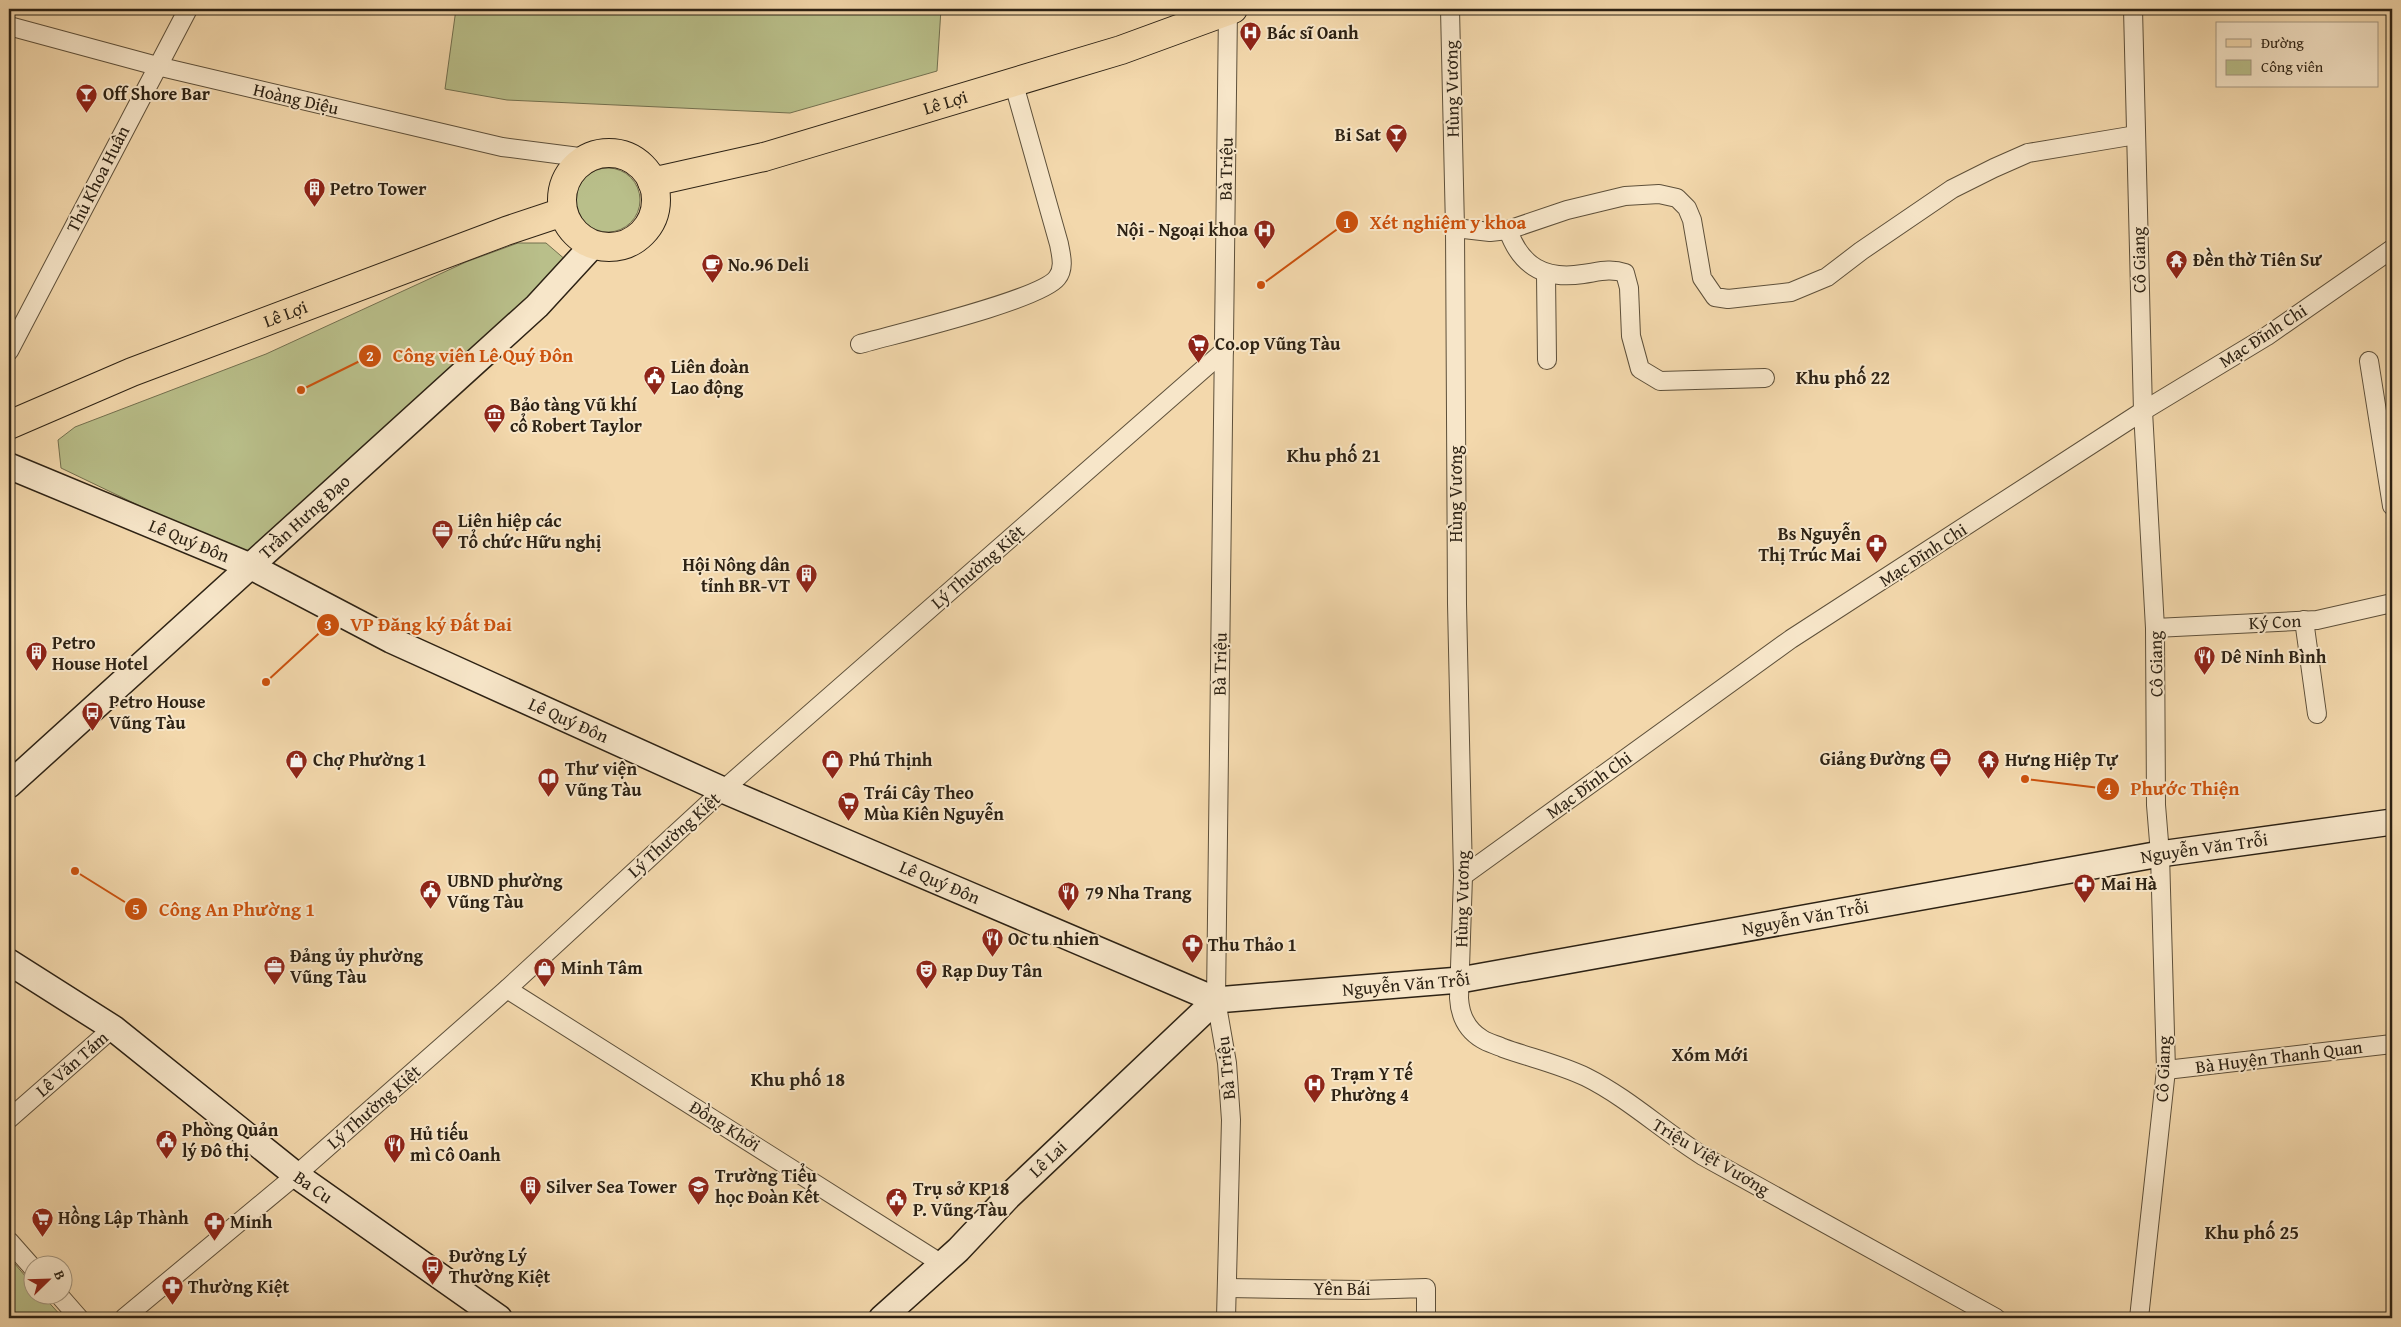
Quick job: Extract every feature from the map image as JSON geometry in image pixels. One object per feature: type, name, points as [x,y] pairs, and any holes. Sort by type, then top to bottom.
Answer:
[{"type":"main road","name":"Lê Lợi","points":[[652,182],[764,157],[1121,50],[1230,9]]},
{"type":"main road","points":[[602,154],[617,154],[632,159],[644,169],[652,182],[656,197],[654,212],[648,226],[638,238],[625,245],[609,248],[594,244],[580,238],[569,226],[563,212],[562,196],[566,181],[574,168],[587,158],[602,154]]},
{"type":"main road","name":"Lê Lợi","points":[[9,425],[132,372],[506,231],[563,212]]},
{"type":"street","name":"Thủ Khoa Huân","points":[[9,351],[156,66],[188,9]]},
{"type":"street","name":"Bà Triệu","points":[[1226,1318],[1231,1120],[1227,1063],[1216,1000],[1230,9]]},
{"type":"street","name":"Hùng Vương","points":[[1450,9],[1456,228],[1457,604],[1463,876],[1460,980]]},
{"type":"street","name":"Cô Giang","points":[[2133,9],[2143,411],[2156,628],[2156,805],[2160,854],[2166,1070],[2139,1318]]},
{"type":"street","name":"Hoàng Diệu","points":[[9,26],[156,66],[502,147],[587,158]]},
{"type":"street","points":[[860,344],[1002,303],[1028,294],[1057,279],[1061,270],[1059,244],[1013,81]]},
{"type":"street","points":[[1456,228],[1490,232],[1508,230],[1566,210],[1625,196],[1659,194],[1677,198],[1687,208],[1692,220],[1702,278],[1715,297],[1728,299],[1790,292],[1826,277],[1952,189],[1994,168],[2028,153],[2136,135]]},
{"type":"street","points":[[1508,230],[1513,245],[1524,259],[1546,275],[1580,275],[1614,269],[1625,273],[1629,288],[1631,336],[1640,369],[1660,381],[1765,378]]},
{"type":"street","name":"Trần Hưng Đạo","points":[[9,785],[537,306],[594,244]]},
{"type":"street","name":"Mạc Đĩnh Chi","points":[[1463,876],[1791,639],[2143,411],[2267,336],[2392,249]]},
{"type":"street","points":[[1546,275],[1547,360]]},
{"type":"street","name":"Lý Thường Kiệt","points":[[124,1318],[296,1175],[507,989],[723,790],[1224,351]]},
{"type":"street","points":[[2369,361],[2392,506]]},
{"type":"street","name":"Lê Quý Đôn","points":[[9,466],[250,566],[390,640],[723,790],[1216,1000]]},
{"type":"street","name":"Ký Con","points":[[2156,628],[2317,620],[2392,603]]},
{"type":"street","points":[[2304,620],[2316,714]]},
{"type":"street","name":"Nguyễn Văn Trỗi","points":[[1216,1000],[1460,980],[2160,854],[2392,822]]},
{"type":"street","name":"Ba Cu","points":[[9,962],[113,1028],[296,1175],[499,1318]]},
{"type":"street","name":"Triệu Việt Vương","points":[[1460,980],[1460,1014],[1468,1027],[1482,1040],[1563,1066],[1588,1078],[1620,1098],[1702,1156],[1996,1318]]},
{"type":"street","name":"Đồng Khởi","points":[[507,989],[942,1264]]},
{"type":"street","name":"Lê Lai","points":[[882,1318],[942,1264],[1009,1196],[1216,1000]]},
{"type":"street","name":"Lê Văn Tám","points":[[9,1119],[113,1028]]},
{"type":"street","name":"Bà Huyện Thanh Quan","points":[[2166,1070],[2392,1044]]},
{"type":"street","points":[[9,1241],[22,1256]]},
{"type":"street","name":"Yên Bái","points":[[1228,1288],[1362,1290],[1426,1288],[1426,1318]]},
{"type":"street","points":[[67,1304],[79,1318]]},
{"type":"green space","points":[[456,9],[941,9],[937,71],[790,113],[507,100],[445,89]]},
{"type":"green space","points":[[602,168],[614,168],[631,177],[638,188],[640,200],[638,212],[631,223],[614,232],[602,232],[590,227],[581,218],[576,206],[576,194],[581,182],[590,173]]},
{"type":"green space","points":[[518,243],[546,243],[567,261],[269,546],[242,555],[61,468],[58,440],[75,427],[266,354],[466,262]]},
{"type":"green space","points":[[9,1257],[22,1272],[22,1304],[50,1304],[63,1318],[9,1318]]},
{"type":"place","name":"Bác sĩ Oanh","points":[[1251,52]]},
{"type":"place","name":"Off Shore Bar","points":[[87,113]]},
{"type":"place","name":"Bi Sat","points":[[1397,154]]},
{"type":"place","name":"Petro Tower","points":[[314,208]]},
{"type":"place","name":"Nội - Ngoại khoa","points":[[1264,249]]},
{"type":"place","name":"Đền thờ Tiên Sư","points":[[2177,279]]},
{"type":"place","name":"No.96 Deli","points":[[712,284]]},
{"type":"place","name":"Xét nghiệm y khoa","points":[[1261,285]]},
{"type":"place","name":"Co.op Vũng Tàu","points":[[1199,363]]},
{"type":"place","name":"Công viên Lê Quý Đôn","points":[[301,390]]},
{"type":"place","name":"Liên đoàn Lao động","points":[[655,396]]},
{"type":"place","name":"Bảo tàng Vũ khí cổ Robert Taylor","points":[[494,434]]},
{"type":"place","name":"Liên hiệp các Tổ chức Hữu nghị","points":[[442,550]]},
{"type":"place","name":"Bs Nguyễn Thị Trúc Mai","points":[[1877,563]]},
{"type":"place","name":"Hội Nông dân tỉnh BR-VT","points":[[806,594]]},
{"type":"place","name":"Petro House Hotel","points":[[36,672]]},
{"type":"place","name":"Dê Ninh Bình","points":[[2205,676]]},
{"type":"place","name":"VP Đăng ký Đất Đai","points":[[266,682]]},
{"type":"place","name":"Petro House Vũng Tàu","points":[[93,731]]},
{"type":"place","name":"Giảng Đường","points":[[1941,778]]},
{"type":"place","name":"Chợ Phường 1","points":[[297,779]]},
{"type":"place","name":"Phú Thịnh","points":[[833,779]]},
{"type":"place","name":"Hưng Hiệp Tự","points":[[1989,779]]},
{"type":"place","name":"Phước Thiện","points":[[2025,779]]},
{"type":"place","name":"Thư viện Vũng Tàu","points":[[549,798]]},
{"type":"place","name":"Trái Cây Theo Mùa Kiên Nguyễn","points":[[848,822]]},
{"type":"place","name":"Công An Phường 1","points":[[75,871]]},
{"type":"place","name":"Mai Hà","points":[[2085,903]]},
{"type":"place","name":"UBND phường Vũng Tàu","points":[[431,910]]},
{"type":"place","name":"79 Nha Trang","points":[[1069,912]]},
{"type":"place","name":"Oc tu nhien","points":[[992,958]]},
{"type":"place","name":"Thu Thảo 1","points":[[1192,964]]},
{"type":"place","name":"Đảng ủy phường Vũng Tàu","points":[[274,985]]},
{"type":"place","name":"Minh Tâm","points":[[545,987]]},
{"type":"place","name":"Rạp Duy Tân","points":[[926,990]]},
{"type":"place","name":"Trạm Y Tế Phường 4","points":[[1315,1103]]},
{"type":"place","name":"Phòng Quản lý Đô thị","points":[[166,1159]]},
{"type":"place","name":"Hủ tiếu mì Cô Oanh","points":[[394,1163]]},
{"type":"place","name":"Trường Tiểu học Đoàn Kết","points":[[699,1205]]},
{"type":"place","name":"Silver Sea Tower","points":[[530,1206]]},
{"type":"place","name":"Trụ sở KP18 P. Vũng Tàu","points":[[897,1218]]},
{"type":"place","name":"Hồng Lập Thành","points":[[42,1237]]},
{"type":"place","name":"Minh","points":[[214,1241]]},
{"type":"place","name":"Đường Lý Thường Kiệt","points":[[433,1285]]},
{"type":"place","name":"Thường Kiệt","points":[[172,1306]]},
{"type":"district","name":"Khu phố 22","points":[[1843,377]]},
{"type":"district","name":"Khu phố 21","points":[[1334,455]]},
{"type":"district","name":"Xóm Mới","points":[[1710,1054]]},
{"type":"district","name":"Khu phố 18","points":[[798,1079]]},
{"type":"district","name":"Khu phố 25","points":[[2252,1232]]}]
